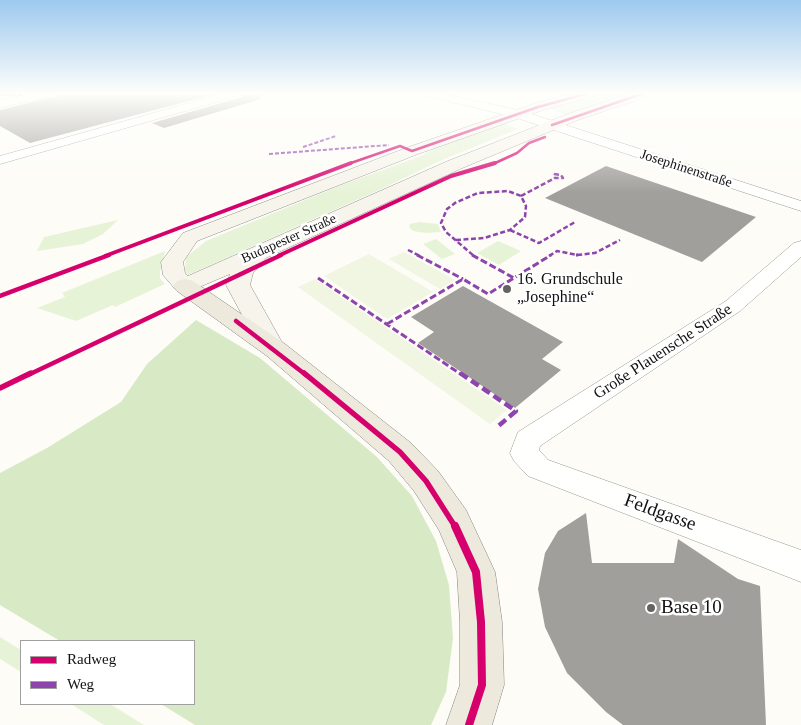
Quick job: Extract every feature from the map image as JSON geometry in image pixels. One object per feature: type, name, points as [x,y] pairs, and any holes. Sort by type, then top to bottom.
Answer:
[{"type":"main road","points":[[478,712],[481,622],[476,572],[453,521],[426,481],[400,452],[271,346],[186,286],[174,275],[172,262],[190,237],[394,157],[481,127]]},
{"type":"main road","name":"Budapester Straße","points":[[186,286],[454,165],[548,127]]},
{"type":"main road","points":[[259,252],[242,272],[238,285],[271,346]]},
{"type":"street","points":[[0,160],[117,127]]},
{"type":"street","name":"Josephinenstraße","points":[[558,127],[801,206]]},
{"type":"street","points":[[6,146],[20,154]]},
{"type":"street","name":"Große Plauensche Straße","points":[[524,453],[528,440],[733,306],[801,247]]},
{"type":"street","name":"Feldgasse","points":[[524,453],[538,468],[801,566]]},
{"type":"green space","points":[[492,127],[513,127],[518,129],[442,160],[188,275],[185,272],[186,257],[206,241],[344,184],[421,156],[445,143]]},
{"type":"green space","points":[[118,220],[103,234],[83,244],[37,251],[44,237]]},
{"type":"green space","points":[[419,222],[438,224],[441,232],[426,233],[413,231],[409,227],[410,224]]},
{"type":"green space","points":[[436,239],[455,254],[442,259],[423,244]]},
{"type":"green space","points":[[498,241],[521,251],[499,265],[477,253]]},
{"type":"green space","points":[[165,251],[160,278],[165,284],[115,307],[113,305],[76,321],[37,308],[65,297],[62,293]]},
{"type":"green space","points":[[404,252],[455,280],[440,289],[389,259]]},
{"type":"green space","points":[[369,254],[433,292],[387,319],[324,276]]},
{"type":"green space","points":[[315,279],[507,410],[490,424],[298,287]]},
{"type":"green space","points":[[196,320],[260,358],[377,457],[412,496],[436,541],[449,585],[453,638],[446,692],[431,725],[195,725],[163,705],[195,705],[195,640],[58,640],[0,605],[0,473],[47,448],[121,402],[147,364]]},
{"type":"green space","points":[[0,637],[20,649],[20,671],[0,659]]},
{"type":"green space","points":[[73,705],[112,705],[144,725],[104,725]]},
{"type":"building","points":[[1,127],[91,127],[30,143]]},
{"type":"building","points":[[606,166],[756,217],[702,262],[545,198]]},
{"type":"building","points":[[463,286],[563,342],[542,359],[561,370],[515,408],[418,343],[434,332],[411,317]]},
{"type":"building","name":"Base 10","points":[[586,513],[592,563],[674,563],[678,539],[738,579],[760,586],[766,725],[623,725],[606,712],[567,673],[545,627],[538,589],[545,553],[558,531]]},
{"type":"marked path","points":[[303,147],[336,136]]},
{"type":"marked path","points":[[269,154],[389,145]]},
{"type":"marked path","points":[[521,196],[555,178],[554,174],[561,175],[563,178],[555,178]]},
{"type":"marked path","points":[[456,240],[484,238],[510,230],[525,217],[526,206],[521,196],[508,191],[478,193],[455,203],[447,209],[441,223],[446,232],[470,254],[514,278]]},
{"type":"marked path","points":[[510,230],[539,243],[575,222]]},
{"type":"marked path","points":[[387,324],[463,279],[488,294],[557,251],[577,255],[595,253],[620,240]]},
{"type":"marked path","points":[[408,250],[463,279]]},
{"type":"marked path","points":[[318,278],[516,411],[496,428]]},
{"type":"cycle path","points":[[0,296],[370,156],[400,146],[412,151],[481,127]]},
{"type":"cycle path","points":[[0,388],[333,230],[451,176],[487,167],[517,153],[529,143],[545,137]]},
{"type":"cycle path","points":[[236,321],[276,350],[400,452],[426,481],[453,521],[476,572],[481,622],[482,685],[469,725]]},
{"type":"place","name":"16. Grundschule „Josephine“","points":[[507,289]]},
{"type":"place","name":"Base 10","points":[[651,608]]}]
